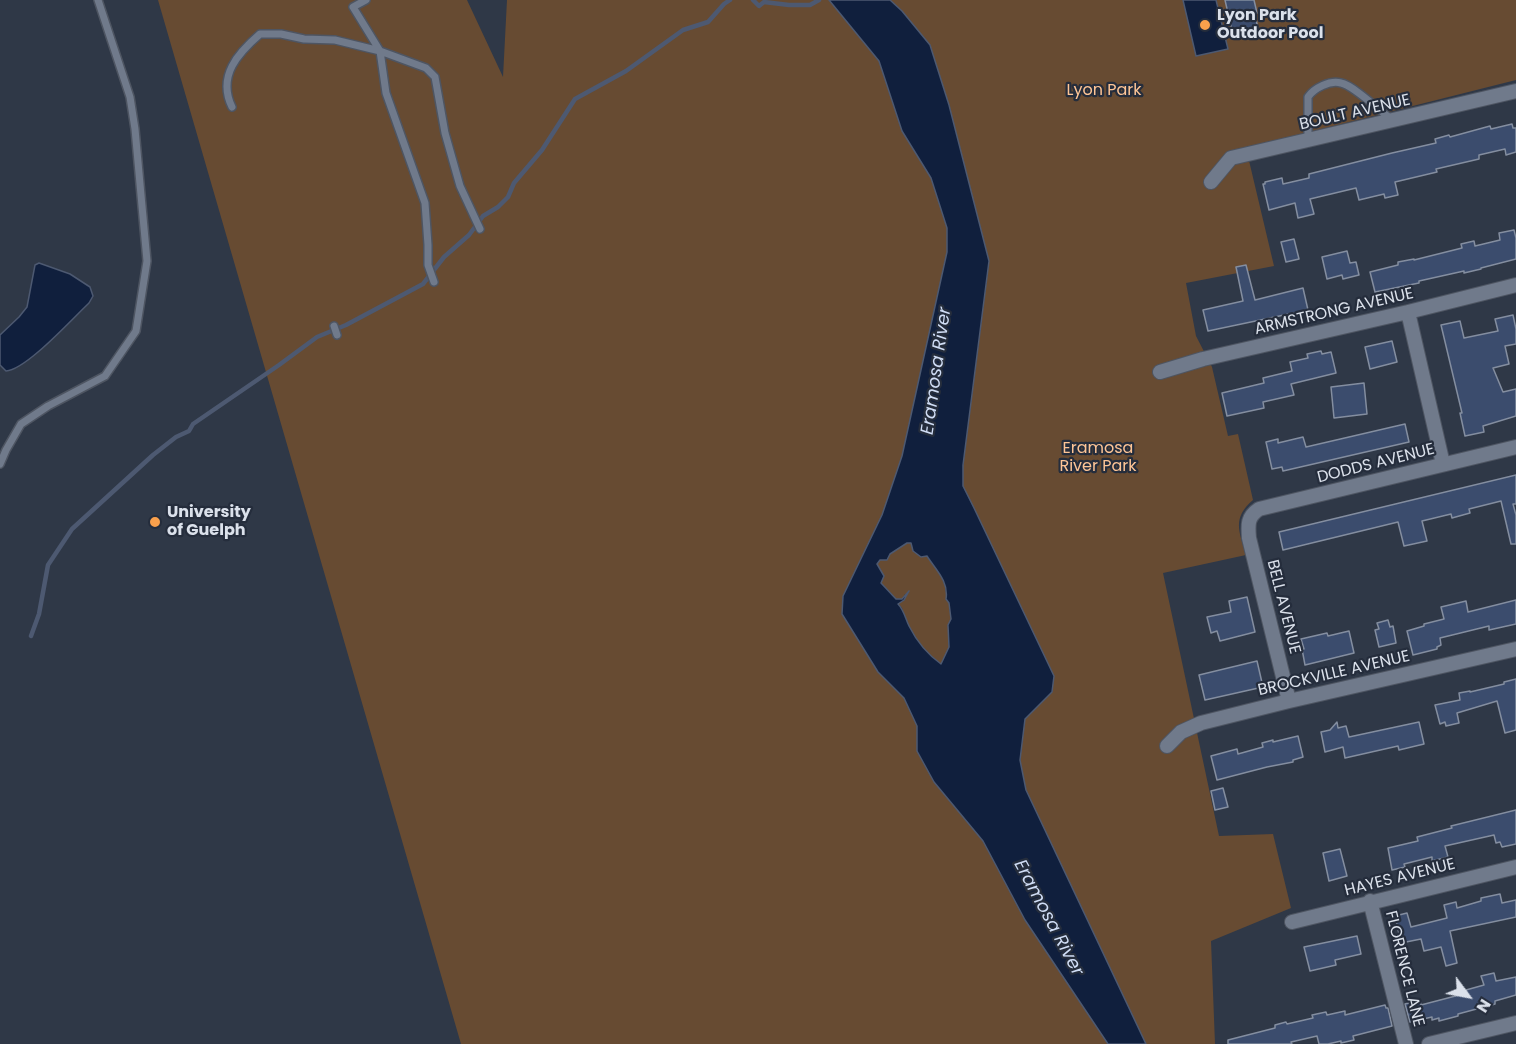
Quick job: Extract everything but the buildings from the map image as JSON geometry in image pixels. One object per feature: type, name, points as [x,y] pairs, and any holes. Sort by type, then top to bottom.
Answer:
[{"type":"street","name":"BOULT AVENUE","points":[[1211,182],[1231,158],[1516,91]]},
{"type":"street","name":"ARMSTRONG AVENUE","points":[[1160,372],[1203,359],[1516,285]]},
{"type":"street","points":[[1408,312],[1443,464]]},
{"type":"street","name":"DODDS AVENUE","points":[[1249,520],[1259,509],[1516,447]]},
{"type":"street","name":"BELL AVENUE","points":[[1249,520],[1249,538],[1289,701]]},
{"type":"street","name":"BROCKVILLE AVENUE","points":[[1167,746],[1181,732],[1201,723],[1516,649]]},
{"type":"street","name":"HAYES AVENUE","points":[[1292,922],[1516,867]]},
{"type":"street","name":"FLORENCE LANE","points":[[1370,901],[1406,1044]]},
{"type":"street","points":[[1429,1044],[1516,1023]]},
{"type":"lane","points":[[0,464],[21,424],[48,406],[105,376],[136,331],[147,261],[135,129],[130,98],[98,0]]},
{"type":"lane","points":[[366,0],[353,7],[380,51],[387,93],[425,203],[429,246],[428,265],[434,282]]},
{"type":"lane","points":[[232,106],[228,99],[227,76],[245,47],[260,34],[335,40],[380,51],[426,68],[435,77],[445,133],[459,186],[480,229]]},
{"type":"lane","points":[[1308,141],[1308,97],[1317,88],[1330,84],[1341,83],[1354,90],[1393,120]]},
{"type":"lane","points":[[334,326],[337,335]]},
{"type":"green space","points":[[158,0],[467,0],[503,77],[507,0],[829,0],[879,61],[902,131],[931,178],[947,228],[947,252],[902,456],[882,515],[843,596],[879,672],[904,698],[917,726],[917,751],[934,782],[983,841],[1025,920],[1108,1044],[461,1044]]},
{"type":"green space","name":"Eramosa River Park","points":[[890,0],[1516,0],[1516,80],[1246,148],[1274,266],[1186,283],[1196,336],[1212,367],[1228,436],[1238,434],[1253,500],[1242,513],[1239,525],[1246,555],[1163,573],[1219,836],[1273,834],[1291,908],[1211,941],[1215,1044],[1146,1044],[1026,790],[1020,760],[1025,719],[974,508],[963,486],[963,465],[989,261],[949,105],[930,45]]},
{"type":"green space","points":[[907,543],[911,543],[930,559],[938,570],[945,587],[951,619],[948,625],[949,647],[941,664],[925,651],[908,626],[898,603],[904,600],[905,594],[902,599],[896,599],[881,583],[883,575],[877,564]]},
{"type":"water","name":"Eramosa River","points":[[829,0],[890,0],[930,45],[949,105],[989,261],[963,465],[963,486],[1054,676],[1052,692],[1025,719],[1020,760],[1026,790],[1146,1044],[1108,1044],[1025,920],[983,841],[934,782],[917,751],[917,726],[904,698],[878,672],[842,614],[843,596],[882,515],[902,456],[947,252],[947,228],[931,178],[902,131],[879,61]],"holes":[[[907,543],[911,543],[913,551],[921,557],[927,556],[941,576],[949,603],[951,619],[948,625],[949,647],[941,664],[919,642],[898,604],[904,600],[909,591],[902,599],[896,599],[881,583],[884,576],[877,564],[880,560],[887,560],[890,554]]]},
{"type":"water","name":"Lyon Park Outdoor Pool","points":[[1183,0],[1216,0],[1228,49],[1196,56]]},
{"type":"water","points":[[39,263],[70,274],[90,287],[93,296],[89,303],[37,353],[15,368],[6,371],[0,365],[0,335],[27,307],[35,265]]},
{"type":"waterway","points":[[31,636],[39,614],[48,565],[72,529],[153,455],[176,437],[189,431],[193,424],[317,337],[346,325],[423,284],[444,257],[469,235],[483,216],[498,207],[508,197],[514,183],[542,150],[575,99],[626,71],[683,30],[708,22],[730,0]]},
{"type":"waterway","points":[[753,0],[759,6],[764,2],[810,5],[819,0]]},
{"type":"place","name":"Lyon Park Outdoor Pool","points":[[1205,25]]},
{"type":"place","name":"University of Guelph","points":[[155,522]]},
{"type":"park label","name":"Lyon Park","points":[[1104,91]]}]
